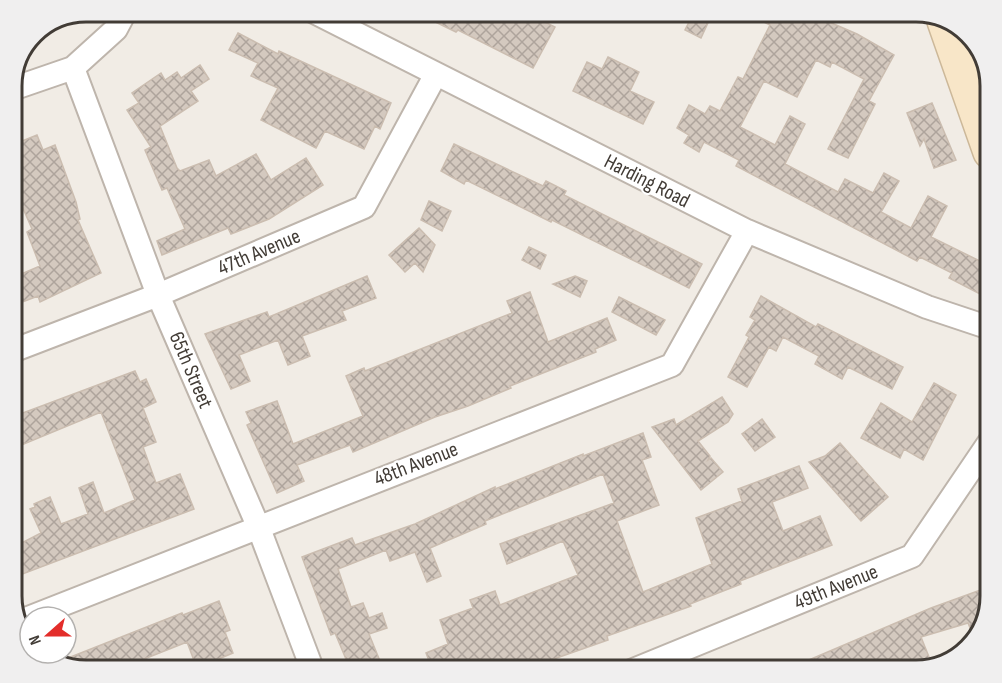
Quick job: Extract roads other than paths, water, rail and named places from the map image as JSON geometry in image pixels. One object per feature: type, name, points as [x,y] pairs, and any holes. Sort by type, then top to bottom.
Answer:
[{"type":"street","points":[[23,85],[73,68],[116,28],[119,22]]},
{"type":"street","name":"Harding Road","points":[[334,22],[747,231],[927,307],[980,325]]},
{"type":"street","points":[[948,31],[980,124]]},
{"type":"street","name":"65th Street","points":[[73,68],[158,295],[258,526],[309,660]]},
{"type":"street","name":"47th Avenue","points":[[23,347],[158,295],[364,207],[435,74]]},
{"type":"street","name":"48th Avenue","points":[[60,605],[672,365],[747,231]]},
{"type":"street","name":"49th Avenue","points":[[658,660],[912,556],[980,456]]}]
